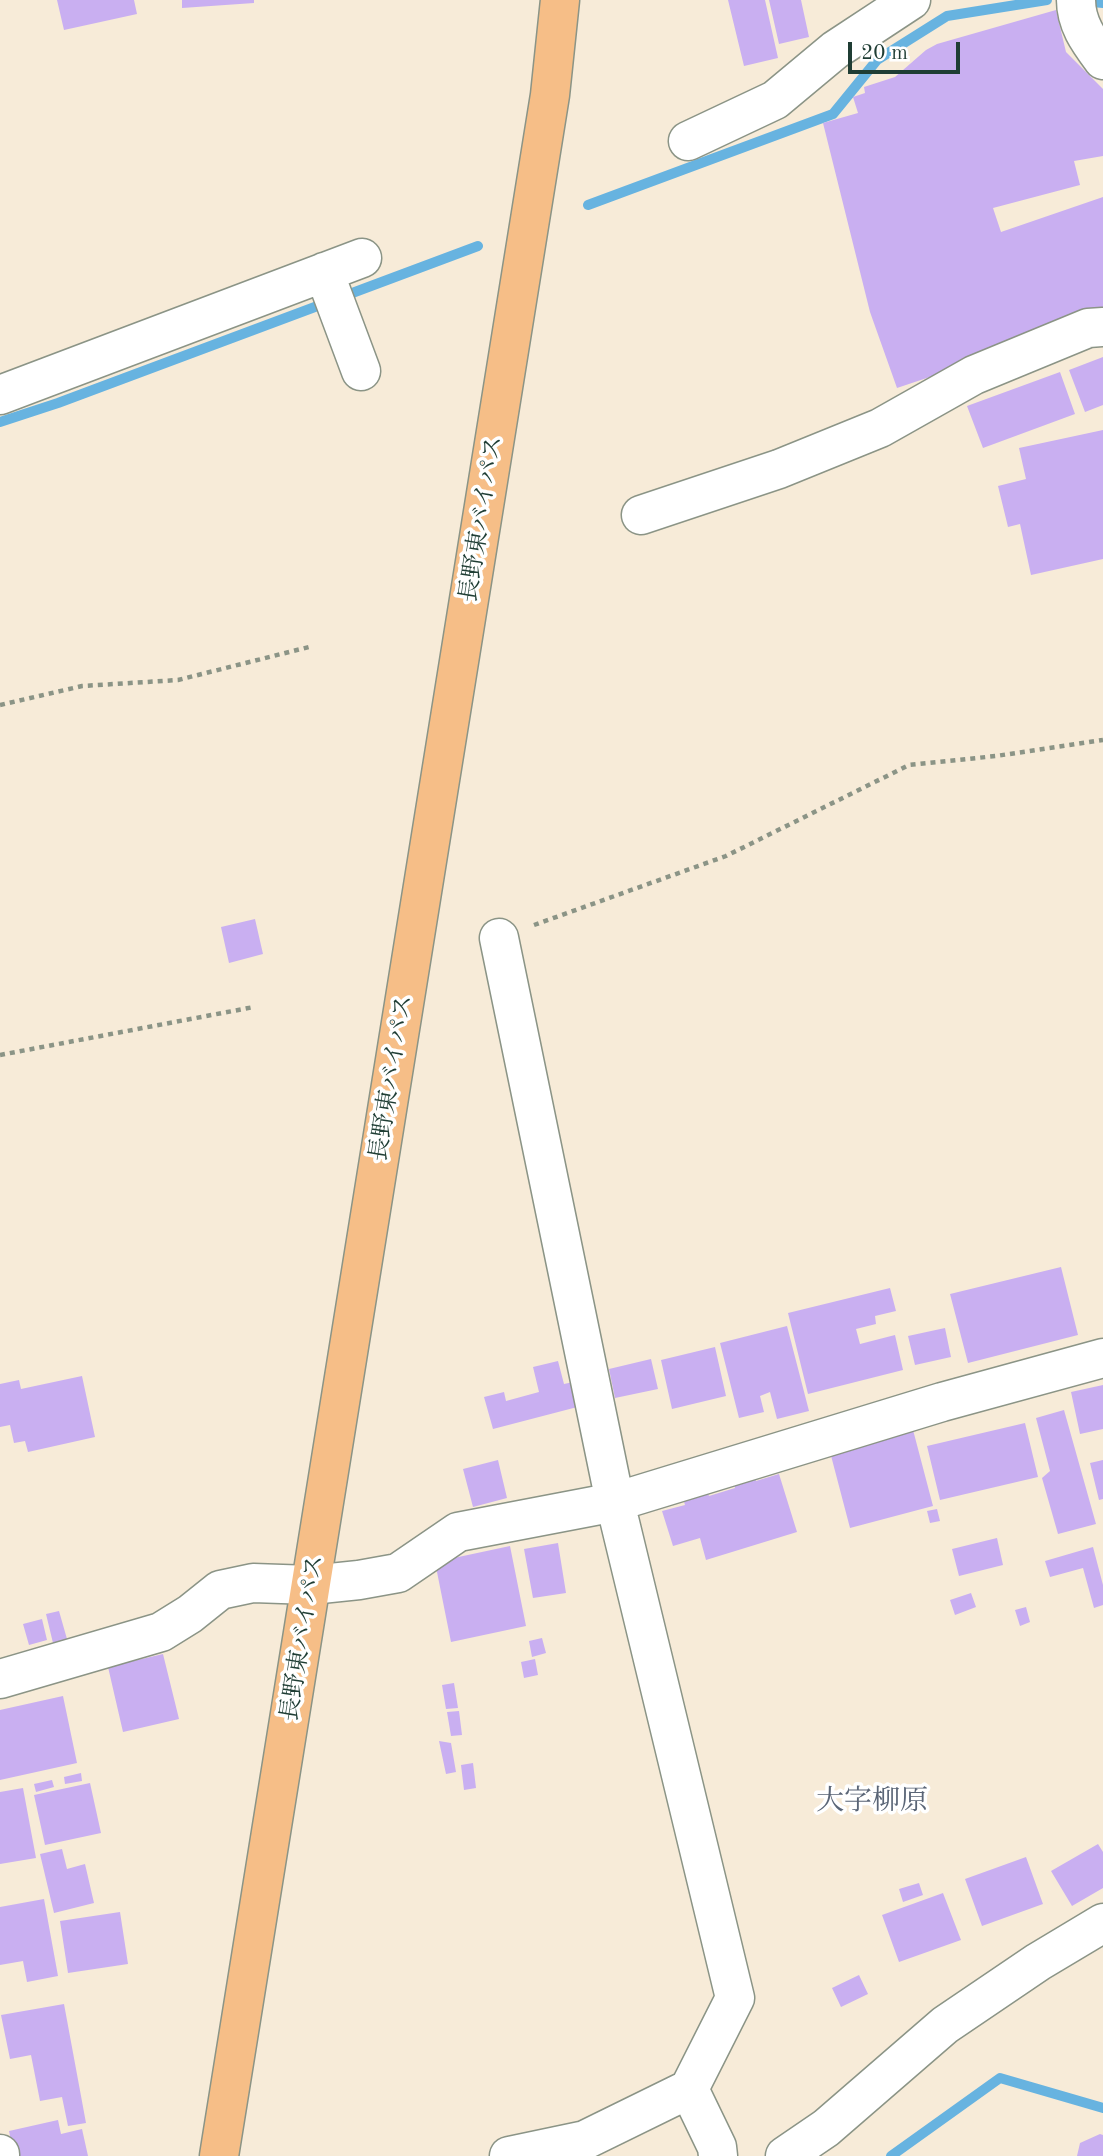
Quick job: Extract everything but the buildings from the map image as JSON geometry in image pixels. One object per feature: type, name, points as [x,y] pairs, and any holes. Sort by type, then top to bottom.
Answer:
[{"type":"highway","name":"長野東バイパス","points":[[219,2156],[550,95],[560,0]]},
{"type":"street","points":[[688,141],[775,100],[835,50],[911,0]]},
{"type":"street","points":[[1076,6],[1086,37],[1103,60]]},
{"type":"street","points":[[0,395],[362,258]]},
{"type":"street","points":[[324,272],[361,371]]},
{"type":"street","points":[[641,515],[779,469],[880,428],[974,375],[1088,328],[1103,327]]},
{"type":"street","points":[[499,938],[615,1502],[735,1998],[689,2089],[585,2140],[509,2156]]},
{"type":"street","points":[[0,1679],[161,1632],[190,1614],[220,1590],[253,1583],[311,1585],[398,1573],[458,1532],[615,1502],[942,1402],[1103,1358]]},
{"type":"street","points":[[785,2156],[827,2128],[945,2025],[1038,1962],[1103,1923]]},
{"type":"street","points":[[689,2089],[717,2147],[718,2156]]},
{"type":"path","points":[[0,705],[82,686],[178,681],[309,647]]},
{"type":"path","points":[[499,938],[726,856],[909,765],[996,756],[1103,740]]},
{"type":"path","points":[[0,1055],[254,1007]]},
{"type":"waterway","points":[[588,205],[833,114],[877,60],[947,16],[1047,0]]},
{"type":"waterway","points":[[1082,1],[1103,3]]},
{"type":"waterway","points":[[0,422],[58,403],[478,246]]},
{"type":"waterway","points":[[891,2156],[1000,2078],[1103,2108]]},
{"type":"district","name":"大字柳原","points":[[872,1802]]}]
